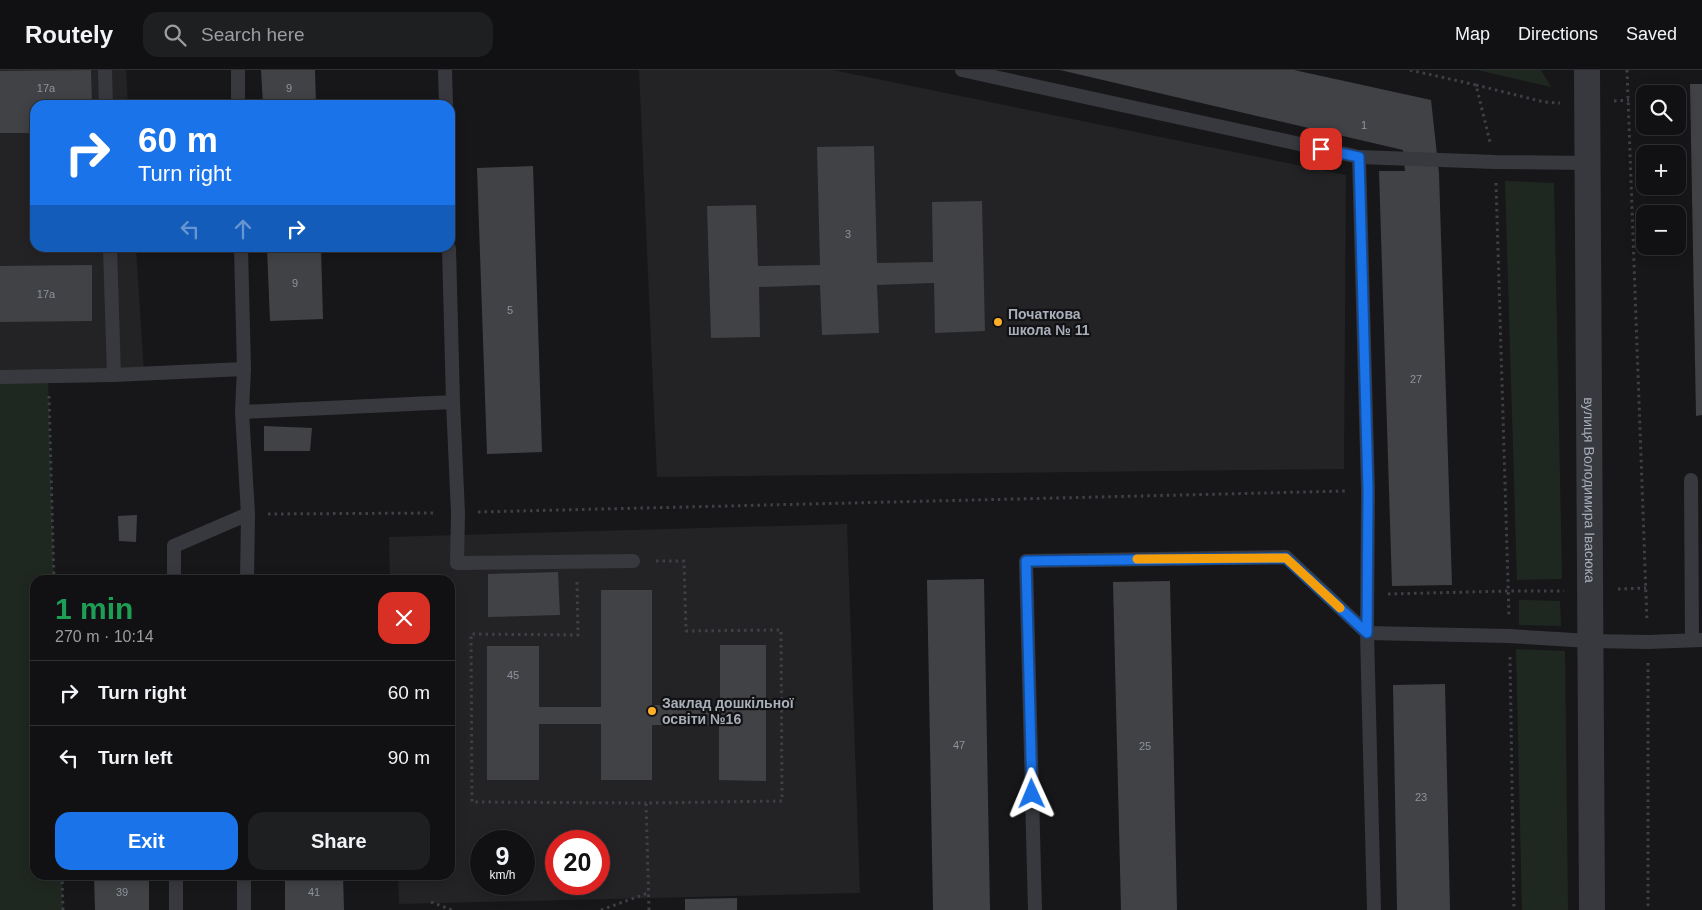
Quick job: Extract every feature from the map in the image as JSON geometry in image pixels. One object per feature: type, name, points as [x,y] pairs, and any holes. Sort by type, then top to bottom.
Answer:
[{"type":"street","name":"вулиця Володимира Івасюка","points":[[1586,70],[1592,910]]},
{"type":"lane","points":[[106,70],[106,100]]},
{"type":"lane","points":[[238,70],[238,100]]},
{"type":"lane","points":[[445,70],[446,100]]},
{"type":"lane","points":[[962,70],[1359,157],[1588,163]]},
{"type":"lane","points":[[1359,157],[1368,490],[1367,633],[1374,910]]},
{"type":"lane","points":[[110,252],[114,375]]},
{"type":"lane","points":[[241,252],[244,370],[242,412],[248,514],[247,575]]},
{"type":"lane","points":[[449,252],[452,402],[458,512],[457,563],[633,561]]},
{"type":"lane","points":[[0,377],[244,370]]},
{"type":"lane","points":[[242,412],[452,402]]},
{"type":"lane","points":[[1035,910],[1026,561],[1286,558],[1367,633],[1509,636],[1590,641],[1648,642],[1697,640],[1691,480]]},
{"type":"lane","points":[[174,575],[174,546],[248,514]]},
{"type":"lane","points":[[176,880],[176,910]]},
{"type":"lane","points":[[244,880],[244,910]]},
{"type":"path","points":[[1410,70],[1544,102],[1587,103],[1628,100]]},
{"type":"path","points":[[1627,70],[1648,642],[1648,910]]},
{"type":"path","points":[[1476,85],[1496,162],[1508,591],[1514,910]]},
{"type":"path","points":[[48,376],[54,575]]},
{"type":"path","points":[[248,514],[458,512],[1368,490]]},
{"type":"path","points":[[577,561],[578,635],[471,634],[472,802],[646,803],[782,801],[781,630],[686,631],[684,561],[633,561]]},
{"type":"path","points":[[1367,595],[1589,591],[1646,588]]},
{"type":"path","points":[[646,803],[649,910]]},
{"type":"path","points":[[62,880],[63,910]]},
{"type":"path","points":[[601,910],[648,893]]},
{"type":"path","points":[[431,902],[452,910]]},
{"type":"shaded area","points":[[0,70],[126,70],[128,100],[30,100],[30,252],[136,252],[144,373],[0,377]]},
{"type":"shaded area","name":"Початкова школа № 11","points":[[639,70],[833,70],[1346,175],[1344,469],[657,477]]},
{"type":"shaded area","points":[[1477,70],[1541,70],[1551,87]]},
{"type":"shaded area","points":[[1505,181],[1554,183],[1562,579],[1517,580]]},
{"type":"shaded area","points":[[48,376],[54,575],[30,575],[30,880],[62,880],[63,910],[0,910],[0,377]]},
{"type":"shaded area","name":"Заклад дошкільної освіти №16","points":[[847,524],[860,893],[399,904],[398,880],[455,880],[455,575],[390,575],[389,537]]},
{"type":"shaded area","points":[[1519,600],[1560,601],[1561,626],[1519,625]]},
{"type":"shaded area","points":[[1516,649],[1565,651],[1568,910],[1522,910]]},
{"type":"building","points":[[91,70],[92,100],[30,100],[30,133],[0,133],[0,71]]},
{"type":"building","points":[[261,70],[315,70],[316,100],[263,100]]},
{"type":"building","points":[[1060,70],[1294,70],[1431,100],[1439,173],[1452,585],[1392,586],[1379,171],[1405,171],[1403,150]]},
{"type":"building","points":[[1690,84],[1702,84],[1702,415],[1696,416]]},
{"type":"building","points":[[874,146],[877,263],[933,262],[932,202],[982,201],[985,331],[935,333],[934,283],[877,285],[879,333],[822,335],[820,285],[759,287],[760,337],[711,338],[707,206],[756,205],[758,266],[820,265],[817,147]]},
{"type":"building","points":[[533,166],[542,452],[487,454],[477,168]]},
{"type":"building","points":[[267,252],[321,252],[323,319],[270,321]]},
{"type":"building","points":[[92,265],[92,321],[0,322],[0,266]]},
{"type":"building","points":[[264,426],[312,428],[310,451],[264,451]]},
{"type":"building","points":[[137,515],[136,542],[119,541],[118,516]]},
{"type":"building","points":[[558,572],[560,615],[488,617],[488,574]]},
{"type":"building","points":[[984,579],[990,910],[933,910],[927,580]]},
{"type":"building","points":[[1170,581],[1177,910],[1121,910],[1113,582]]},
{"type":"building","points":[[601,590],[652,590],[652,705],[720,705],[720,645],[766,645],[766,781],[719,780],[719,725],[652,725],[652,780],[601,780],[601,724],[539,724],[539,780],[487,780],[487,646],[539,646],[539,707],[601,707]]},
{"type":"building","points":[[1445,684],[1450,910],[1397,910],[1393,685]]},
{"type":"building","points":[[94,880],[149,880],[149,910],[95,910]]},
{"type":"building","points":[[285,880],[343,880],[344,910],[285,910]]},
{"type":"building","points":[[737,898],[737,910],[685,910],[685,899]]},
{"type":"slow traffic","points":[[1137,559],[1286,558],[1340,608]]},
{"type":"place","name":"Початкова школа № 11","points":[[998,322]]},
{"type":"place","name":"Заклад дошкільної освіти №16","points":[[652,711]]},
{"type":"route","points":[[1032,794],[1026,561],[1286,558],[1367,633],[1368,490],[1359,157],[1321,149]]}]
